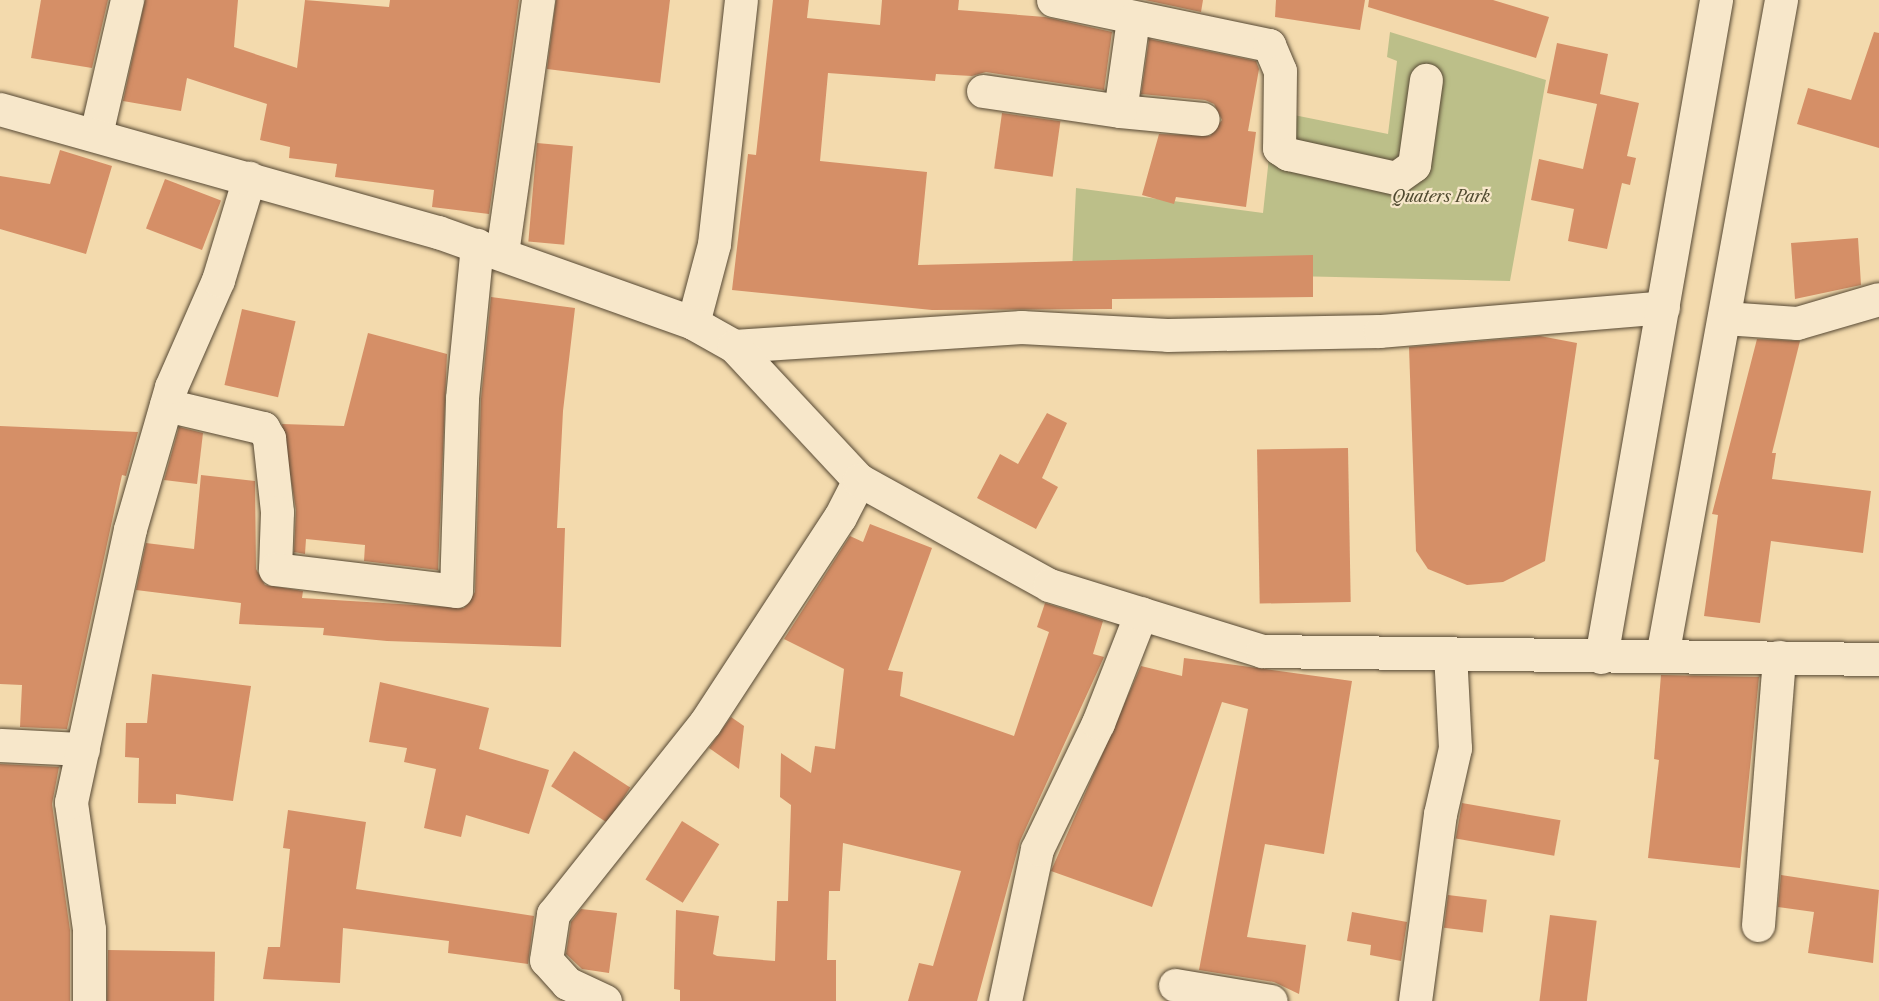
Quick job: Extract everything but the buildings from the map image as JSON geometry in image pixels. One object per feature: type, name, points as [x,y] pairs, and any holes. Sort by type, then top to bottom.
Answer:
[{"type":"street","points":[[96,134],[127,0]]},
{"type":"street","points":[[166,405],[263,428],[268,438],[278,512],[274,569],[456,591],[462,398],[538,0]]},
{"type":"street","points":[[693,323],[714,244],[741,0]]},
{"type":"street","points":[[1053,0],[1269,45],[1280,71],[1279,148],[1288,154],[1396,178],[1414,165],[1426,80]]},
{"type":"street","points":[[1601,657],[1716,0]]},
{"type":"street","points":[[1662,656],[1780,0]]},
{"type":"street","points":[[1120,111],[1133,18]]},
{"type":"street","points":[[983,91],[1120,111],[1203,119]]},
{"type":"street","points":[[0,109],[96,134],[490,249],[693,323],[734,346],[859,480],[1049,585],[1262,651],[1879,659]]},
{"type":"street","points":[[89,1001],[89,929],[71,802],[130,528],[166,405],[218,280],[249,178]]},
{"type":"street","points":[[1724,318],[1797,323],[1877,296]]},
{"type":"street","points":[[734,346],[1021,327],[1167,335],[1380,331],[1663,307]]},
{"type":"street","points":[[605,1001],[567,983],[546,960],[554,914],[705,723],[840,517],[859,480]]},
{"type":"street","points":[[1005,1001],[1037,849],[1098,723],[1141,613]]},
{"type":"street","points":[[1415,1001],[1440,814],[1455,748],[1450,654]]},
{"type":"street","points":[[1758,925],[1779,657]]},
{"type":"street","points":[[0,745],[83,749]]},
{"type":"street","points":[[1175,985],[1271,1001]]},
{"type":"green space","name":"Quaters Park","points":[[1390,32],[1546,80],[1510,281],[1072,271],[1076,188],[1263,213],[1274,111],[1388,134],[1397,61],[1387,57]]}]
